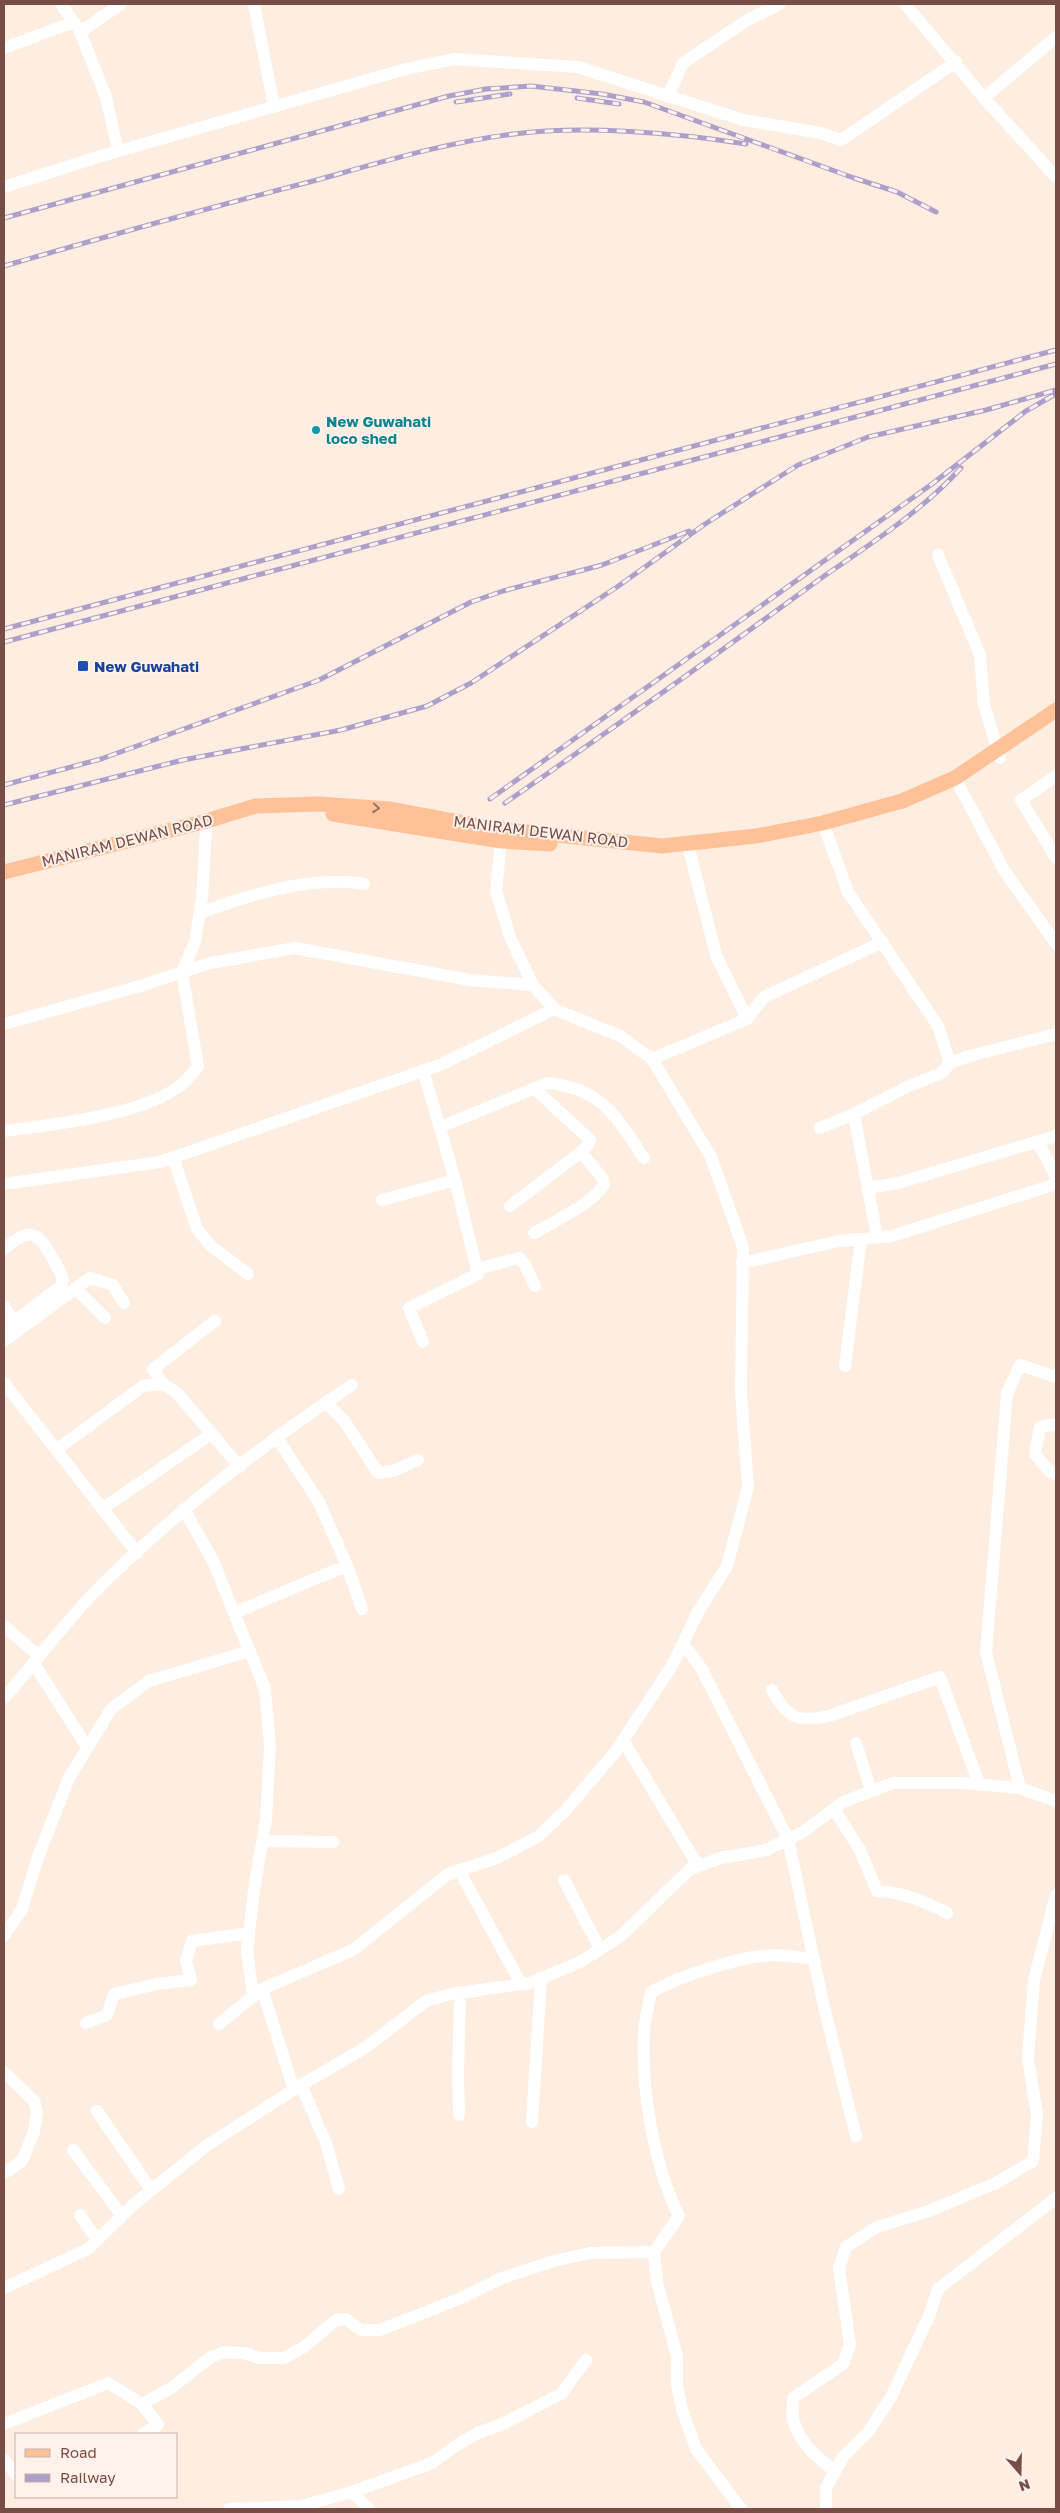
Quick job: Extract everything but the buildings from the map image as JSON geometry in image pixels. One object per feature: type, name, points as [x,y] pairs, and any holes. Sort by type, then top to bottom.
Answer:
[{"type":"main road","name":"MANIRAM DEWAN ROAD","points":[[999,754],[1056,710]]},
{"type":"main road","name":"MANIRAM DEWAN ROAD","points":[[4,880],[206,830],[260,814],[323,813],[501,841],[598,847],[666,855],[759,844],[825,827],[906,810],[957,782],[999,754],[1056,721]]},
{"type":"main road","name":"MANIRAM DEWAN ROAD","points":[[4,872],[203,822],[256,806],[319,804],[390,809],[498,829],[662,846],[825,827]]},
{"type":"street","points":[[61,4],[77,27],[106,97],[118,151]]},
{"type":"street","points":[[4,48],[77,27],[121,4]]},
{"type":"street","points":[[254,4],[274,107]]},
{"type":"street","points":[[668,97],[683,62],[749,19],[780,4]]},
{"type":"street","points":[[909,5],[984,98],[1054,171]]},
{"type":"street","points":[[984,98],[1056,37]]},
{"type":"street","points":[[4,187],[118,151],[406,69],[454,59],[578,67],[743,120],[820,133],[841,140],[956,62]]},
{"type":"street","points":[[938,554],[980,655],[984,706],[999,754]]},
{"type":"street","points":[[1056,776],[1021,800],[1056,858]]},
{"type":"street","points":[[957,782],[1004,870],[1056,944]]},
{"type":"street","points":[[825,827],[848,892],[938,1026],[950,1064]]},
{"type":"street","points":[[4,1131],[69,1122],[143,1104],[181,1085],[198,1067],[182,972],[195,942],[200,913],[206,830]]},
{"type":"street","points":[[218,2024],[258,1993],[353,1950],[448,1874],[497,1858],[539,1836],[565,1811],[623,1740],[673,1664],[698,1612],[727,1566],[748,1487],[741,1393],[743,1247],[711,1158],[652,1060],[620,1036],[554,1009],[533,985],[510,937],[496,891],[501,841]]},
{"type":"street","points":[[690,853],[716,955],[747,1019]]},
{"type":"street","points":[[200,913],[236,900],[301,884],[354,882],[364,884]]},
{"type":"street","points":[[652,1060],[747,1019],[764,997],[883,942]]},
{"type":"street","points":[[4,1024],[210,963],[295,948],[470,980],[533,985]]},
{"type":"street","points":[[4,1184],[160,1162],[440,1065],[554,1009]]},
{"type":"street","points":[[820,1128],[854,1114],[909,1086],[942,1073],[950,1064],[969,1056],[1056,1034]]},
{"type":"street","points":[[422,1342],[409,1308],[478,1274],[455,1180],[424,1070]]},
{"type":"street","points":[[440,1127],[548,1083],[567,1085],[596,1097],[616,1116],[644,1158]]},
{"type":"street","points":[[510,1206],[581,1152],[590,1140],[587,1135],[534,1088]]},
{"type":"street","points":[[854,1114],[877,1237]]},
{"type":"street","points":[[867,1188],[898,1183],[1056,1136]]},
{"type":"street","points":[[1038,1142],[1056,1177]]},
{"type":"street","points":[[534,1233],[574,1210],[601,1190],[604,1185],[603,1179],[581,1152]]},
{"type":"street","points":[[173,1157],[197,1229],[211,1246],[248,1274]]},
{"type":"street","points":[[382,1200],[455,1180]]},
{"type":"street","points":[[742,1263],[840,1241],[892,1236],[1056,1184]]},
{"type":"street","points":[[4,1249],[24,1235],[32,1234],[41,1238],[63,1280],[60,1286],[9,1325],[4,1306]]},
{"type":"street","points":[[845,1366],[861,1239]]},
{"type":"street","points":[[477,1269],[519,1258],[535,1286]]},
{"type":"street","points":[[4,1341],[90,1278],[112,1285],[124,1303]]},
{"type":"street","points":[[75,1288],[105,1318]]},
{"type":"street","points":[[215,1320],[153,1369],[163,1384],[177,1393],[240,1467]]},
{"type":"street","points":[[1020,1788],[986,1652],[993,1536],[1007,1394],[1020,1365],[1056,1377]]},
{"type":"street","points":[[4,1383],[137,1553]]},
{"type":"street","points":[[56,1450],[143,1386],[163,1384]]},
{"type":"street","points":[[4,1698],[90,1598],[184,1509],[277,1438],[352,1385]]},
{"type":"street","points":[[326,1402],[345,1422],[378,1473],[393,1471],[418,1460]]},
{"type":"street","points":[[1056,1424],[1040,1427],[1036,1454],[1050,1472],[1056,1474]]},
{"type":"street","points":[[102,1509],[211,1434]]},
{"type":"street","points":[[277,1438],[319,1502],[348,1568],[362,1609]]},
{"type":"street","points":[[184,1509],[213,1561],[265,1689],[270,1746],[266,1819],[247,1951],[258,1993],[298,2087],[326,2143],[339,2189]]},
{"type":"street","points":[[234,1613],[336,1570],[348,1568]]},
{"type":"street","points":[[4,1626],[37,1660],[87,1747]]},
{"type":"street","points":[[683,1643],[701,1668],[788,1839],[856,2136]]},
{"type":"street","points":[[4,1936],[22,1909],[38,1857],[69,1778],[111,1709],[149,1681],[250,1651]]},
{"type":"street","points":[[772,1690],[782,1708],[793,1716],[812,1720],[829,1716],[940,1677],[979,1784]]},
{"type":"street","points":[[623,1740],[698,1866]]},
{"type":"street","points":[[856,1743],[871,1791]]},
{"type":"street","points":[[4,2288],[88,2249],[151,2190],[206,2146],[298,2087],[365,2048],[426,2001],[460,1993],[521,1984],[580,1962],[621,1936],[690,1869],[721,1858],[766,1850],[803,1832],[843,1802],[893,1783],[979,1784],[1020,1788],[1056,1801]]},
{"type":"street","points":[[834,1809],[860,1850],[876,1891],[896,1892],[917,1898],[948,1913]]},
{"type":"street","points":[[263,1841],[334,1842]]},
{"type":"street","points":[[459,1870],[521,1984]]},
{"type":"street","points":[[564,1880],[600,1950]]},
{"type":"street","points":[[835,2471],[816,2457],[804,2442],[793,2421],[793,2398],[843,2364],[850,2345],[839,2268],[846,2247],[877,2227],[929,2211],[996,2183],[1033,2161],[1037,2114],[1028,2059],[1033,1990],[1056,1895]]},
{"type":"street","points":[[86,2023],[107,2015],[114,1994],[157,1984],[191,1980],[186,1960],[192,1940],[249,1932]]},
{"type":"street","points":[[741,2509],[696,2449],[676,2386],[677,2356],[657,2282],[654,2252],[679,2216],[666,2190],[645,2088],[644,2032],[651,1992],[672,1980],[728,1964],[775,1955],[814,1959]]},
{"type":"street","points":[[532,2122],[541,1978]]},
{"type":"street","points":[[459,2115],[460,1993]]},
{"type":"street","points":[[4,2072],[34,2101],[37,2112],[34,2132],[22,2161],[4,2173]]},
{"type":"street","points":[[97,2111],[151,2190]]},
{"type":"street","points":[[73,2150],[122,2216]]},
{"type":"street","points":[[826,2509],[826,2488],[843,2457],[868,2432],[891,2397],[926,2325],[938,2289],[1056,2198]]},
{"type":"street","points":[[80,2215],[97,2240]]},
{"type":"street","points":[[142,2404],[171,2388],[212,2357],[224,2352],[245,2353],[260,2358],[284,2358],[304,2348],[336,2320],[346,2319],[361,2330],[380,2330],[459,2299],[502,2278],[554,2261],[590,2253],[654,2252]]},
{"type":"street","points":[[229,2509],[301,2506],[352,2492],[432,2464],[457,2445],[478,2433],[508,2421],[561,2394],[586,2360]]},
{"type":"street","points":[[4,2424],[108,2383],[142,2404],[158,2425],[145,2433]]},
{"type":"street","points":[[4,2460],[15,2473]]},
{"type":"street","points":[[352,2492],[369,2509]]},
{"type":"railway","points":[[4,218],[449,96],[486,89],[531,86],[602,94],[644,102],[897,192],[936,212]]},
{"type":"railway","points":[[456,102],[510,94]]},
{"type":"railway","points":[[577,98],[619,104]]},
{"type":"railway","points":[[4,266],[160,222],[439,147],[464,142],[541,131],[600,130],[660,134],[746,144]]},
{"type":"railway","points":[[4,629],[1056,350]]},
{"type":"railway","points":[[4,642],[1056,364]]},
{"type":"railway","points":[[4,805],[183,760],[341,730],[427,706],[471,683],[617,587],[705,524],[798,465],[868,437],[986,410],[1056,390]]},
{"type":"railway","points":[[490,799],[932,484],[1026,411],[1054,395]]},
{"type":"railway","points":[[505,803],[890,530],[927,501],[961,468]]},
{"type":"railway","points":[[4,785],[101,759],[319,680],[471,602],[503,591],[602,565],[689,531]]},
{"type":"place","name":"New Guwahati loco shed","points":[[316,430]]},
{"type":"place","name":"New Guwahati","points":[[83,666]]}]
